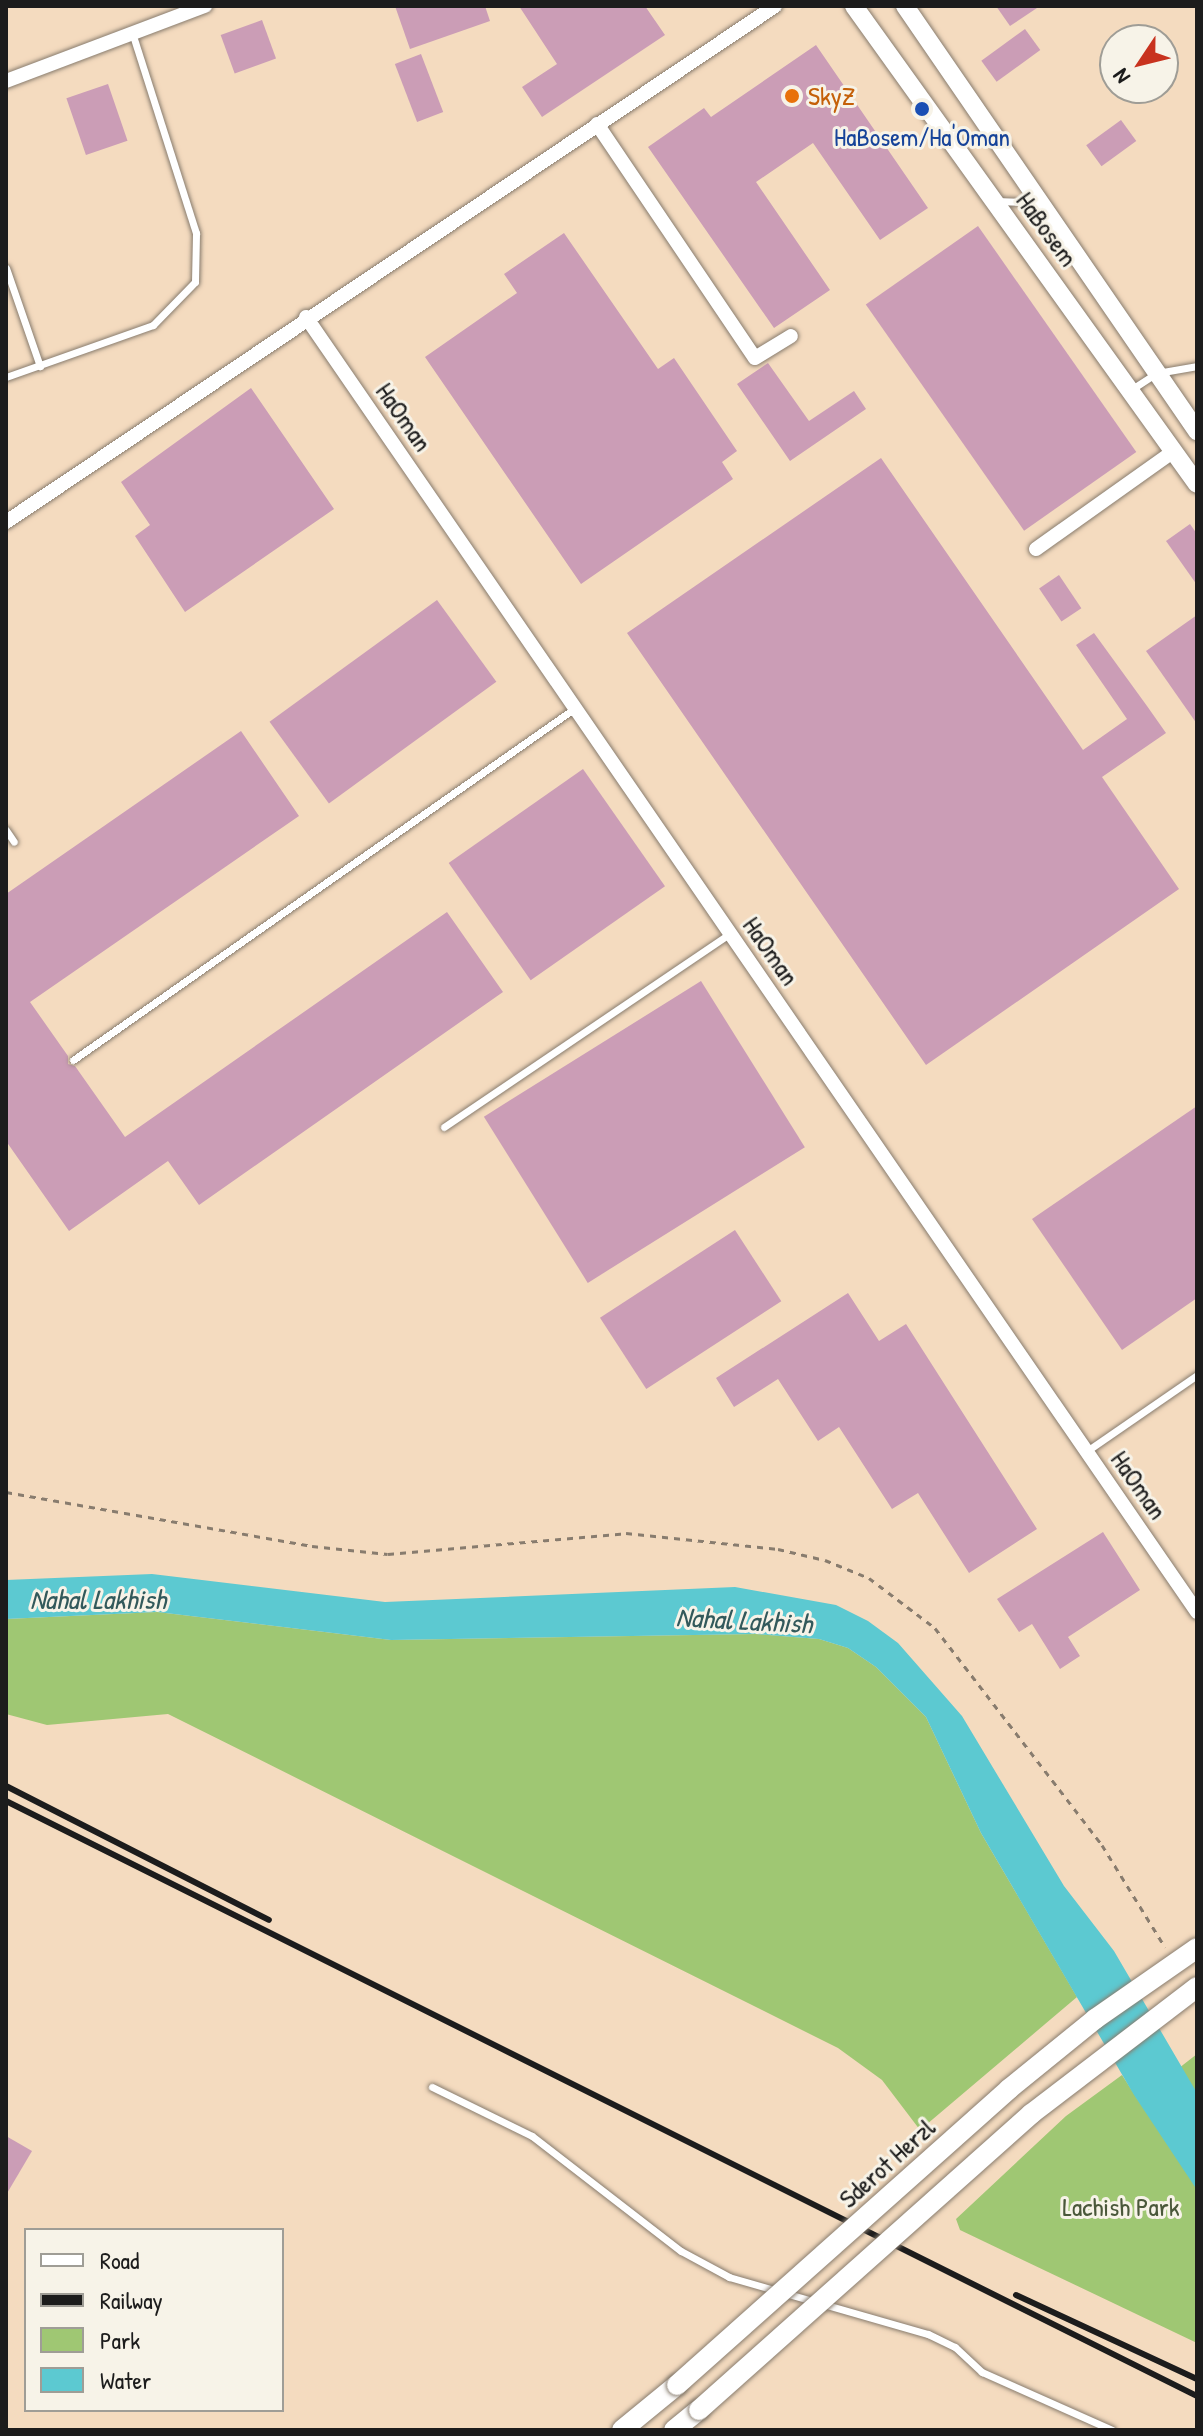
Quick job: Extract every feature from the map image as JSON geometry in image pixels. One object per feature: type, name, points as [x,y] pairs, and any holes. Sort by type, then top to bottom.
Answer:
[{"type":"main road","name":"Sderot Herzl","points":[[622,2430],[677,2385],[1009,2089],[1197,1948]]},
{"type":"main road","points":[[674,2430],[1031,2114],[1197,1987]]},
{"type":"street","points":[[6,81],[205,6]]},
{"type":"street","points":[[6,522],[306,317],[775,6]]},
{"type":"street","name":"HaBosem","points":[[854,6],[1197,484]]},
{"type":"street","name":"HaBosem","points":[[905,6],[1197,431]]},
{"type":"street","points":[[597,124],[755,358],[791,336]]},
{"type":"street","name":"HaOman","points":[[306,317],[1197,1612]]},
{"type":"street","points":[[1036,549],[1174,451]]},
{"type":"lane","points":[[6,377],[153,325],[195,282],[196,233],[133,35]]},
{"type":"lane","points":[[993,199],[1010,204],[1039,201]]},
{"type":"lane","points":[[6,268],[40,366]]},
{"type":"lane","points":[[1130,390],[1157,373],[1197,366]]},
{"type":"lane","points":[[73,1060],[575,708]]},
{"type":"lane","points":[[6,830],[14,842]]},
{"type":"lane","points":[[444,1127],[730,933]]},
{"type":"lane","points":[[1087,1452],[1197,1375]]},
{"type":"lane","points":[[432,2087],[532,2136],[681,2251],[729,2277],[928,2334],[955,2347],[982,2372],[1112,2430]]},
{"type":"path","points":[[6,1492],[351,1551],[416,1553],[626,1533],[778,1549],[840,1566],[869,1578],[935,1628],[1102,1845],[1167,1951]]},
{"type":"green space","points":[[157,1612],[391,1640],[756,1634],[819,1639],[848,1648],[876,1667],[926,1717],[981,1833],[1077,1997],[920,2130],[882,2080],[838,2048],[168,1714],[47,1725],[6,1714],[6,1619]]},
{"type":"green space","name":"Lachish Park","points":[[1197,2054],[1197,2343],[960,2230],[956,2219],[1066,2116],[1122,2075],[1138,2100]]},
{"type":"water","name":"Nahal Lakhish","points":[[152,1574],[385,1602],[735,1587],[836,1605],[868,1621],[898,1643],[962,1716],[1064,1886],[1114,1951],[1197,2093],[1197,2190],[1134,2095],[981,1833],[926,1717],[876,1667],[848,1648],[819,1639],[756,1634],[391,1640],[157,1612],[6,1619],[6,1580]]},
{"type":"building","points":[[395,6],[485,6],[490,21],[410,49]]},
{"type":"building","points":[[519,6],[645,6],[665,35],[542,117],[522,87],[557,64]]},
{"type":"building","points":[[996,6],[1040,6],[1010,26]]},
{"type":"building","points":[[262,20],[276,59],[235,74],[221,35]]},
{"type":"building","points":[[1025,29],[1040,50],[997,82],[981,61]]},
{"type":"building","points":[[816,45],[928,208],[880,240],[813,143],[756,182],[830,290],[774,328],[648,147],[704,108],[711,117]]},
{"type":"building","points":[[421,54],[443,112],[417,122],[395,64]]},
{"type":"building","points":[[108,84],[128,141],[86,155],[66,98]]},
{"type":"building","points":[[1121,120],[1136,141],[1101,166],[1086,145]]},
{"type":"building","points":[[978,226],[1136,452],[1024,531],[866,305]]},
{"type":"building","points":[[564,233],[658,369],[674,358],[737,451],[722,462],[733,479],[581,584],[425,357],[517,293],[504,274]]},
{"type":"building","points":[[768,363],[809,421],[854,391],[866,409],[790,461],[737,384]]},
{"type":"building","points":[[251,388],[334,509],[185,612],[135,536],[150,525],[121,482]]},
{"type":"building","points":[[881,458],[1083,750],[1127,719],[1076,645],[1094,633],[1166,733],[1102,777],[1179,889],[926,1065],[627,633]]},
{"type":"building","points":[[1190,524],[1197,534],[1197,585],[1166,541]]},
{"type":"building","points":[[1059,575],[1081,608],[1061,622],[1039,588]]},
{"type":"building","points":[[437,600],[496,682],[329,803],[270,722]]},
{"type":"building","points":[[1197,615],[1197,724],[1146,651]]},
{"type":"building","points":[[241,731],[299,816],[30,1002],[68,1056],[68,1064],[75,1066],[125,1137],[447,912],[503,992],[199,1205],[168,1161],[69,1231],[6,1141],[6,894]]},
{"type":"building","points":[[583,769],[665,886],[531,980],[449,863]]},
{"type":"building","points":[[701,981],[805,1147],[588,1283],[484,1117]]},
{"type":"building","points":[[1197,1106],[1197,1298],[1122,1350],[1032,1219]]},
{"type":"building","points":[[735,1230],[781,1301],[646,1389],[600,1318]]},
{"type":"building","points":[[848,1293],[879,1341],[906,1324],[1037,1529],[969,1573],[918,1493],[892,1509],[839,1427],[818,1441],[778,1379],[734,1407],[716,1378]]},
{"type":"building","points":[[1103,1532],[1140,1590],[1068,1637],[1080,1656],[1060,1669],[1032,1624],[1019,1632],[997,1599]]},
{"type":"building","points":[[6,2136],[32,2151],[6,2195]]},
{"type":"railway","points":[[6,1786],[269,1920]]},
{"type":"railway","points":[[6,1801],[1197,2396]]},
{"type":"railway","points":[[1016,2295],[1197,2379]]},
{"type":"place","name":"SkyZ","points":[[792,96]]},
{"type":"place","name":"HaBosem/Ha'Oman","points":[[922,109]]}]
